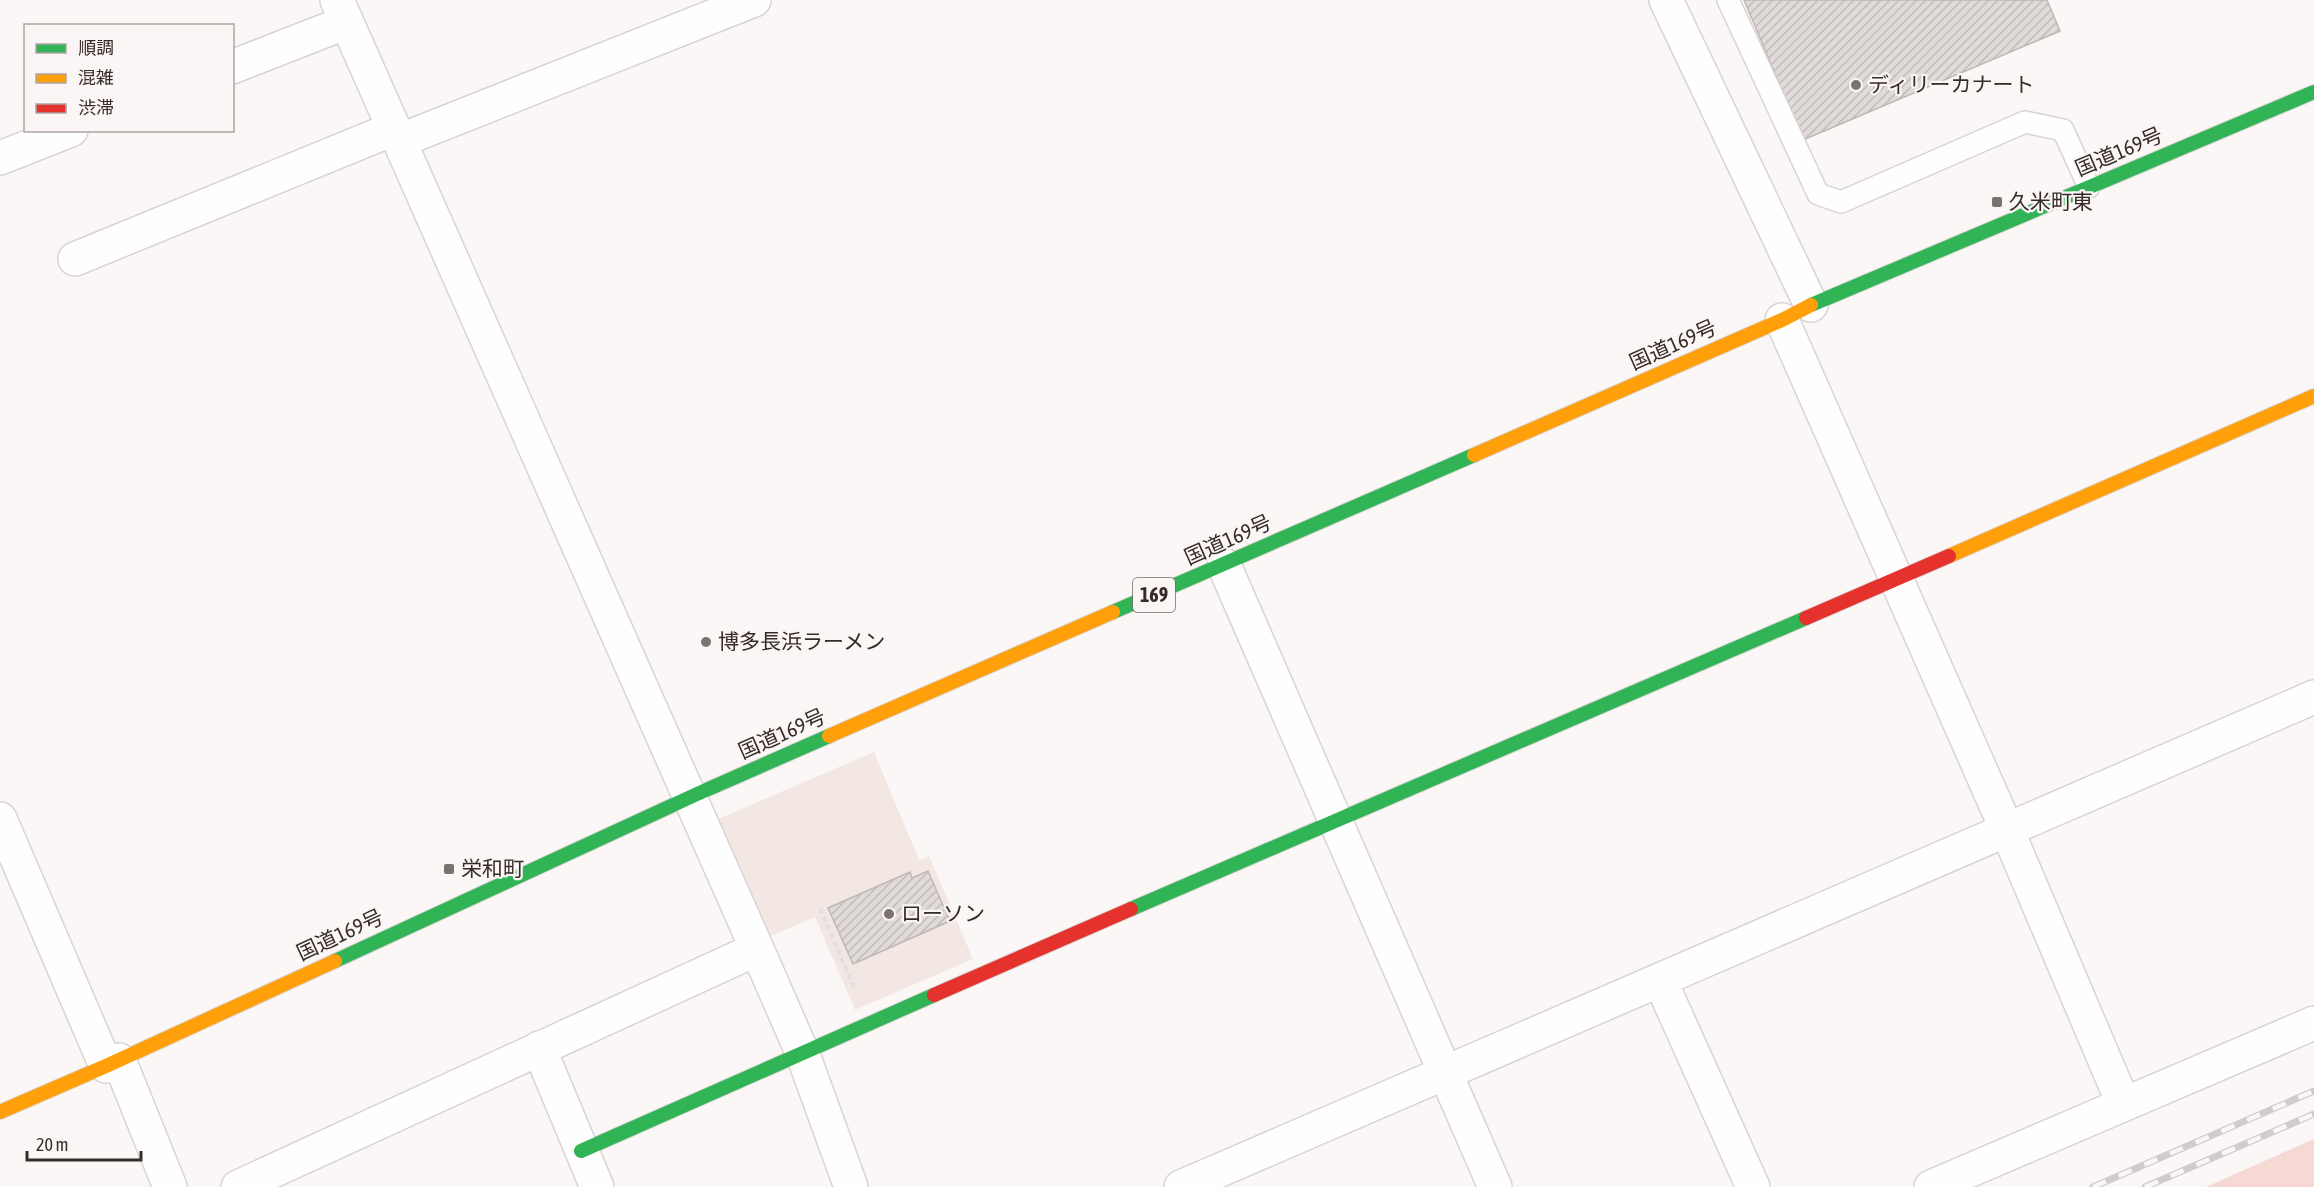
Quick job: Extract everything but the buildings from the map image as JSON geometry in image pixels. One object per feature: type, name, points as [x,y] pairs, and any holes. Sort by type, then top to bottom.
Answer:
[{"type":"main road","name":"国道169号","points":[[0,1112],[113,1063],[691,797],[1812,305],[2314,92]]},
{"type":"main road","points":[[581,1151],[2314,396]]},
{"type":"street","points":[[75,259],[754,0]]},
{"type":"street","points":[[1666,0],[1812,305]]},
{"type":"street","points":[[234,66],[342,11],[691,797],[802,1053],[850,1187]]},
{"type":"street","points":[[0,158],[66,132]]},
{"type":"street","points":[[1782,320],[1898,579],[2123,1103]]},
{"type":"street","points":[[1224,564],[1495,1187]]},
{"type":"street","points":[[1181,1187],[2314,697]]},
{"type":"street","points":[[0,819],[170,1187]]},
{"type":"street","points":[[238,1187],[757,949]]},
{"type":"street","points":[[1660,980],[1753,1187]]},
{"type":"street","points":[[1931,1187],[2314,1023]]},
{"type":"street","points":[[539,1048],[597,1187]]},
{"type":"lane","points":[[1728,0],[1818,194],[1840,202],[2025,122],[2063,130],[2089,188]]},
{"type":"path","points":[[820,908],[847,971]]},
{"type":"shaded area","points":[[874,752],[919,860],[929,856],[973,959],[855,1010],[815,917],[762,940],[711,822]]},
{"type":"shaded area","points":[[2314,1139],[2314,1187],[2206,1187]]},
{"type":"railway","points":[[2093,1187],[2314,1091]]},
{"type":"railway","points":[[2145,1187],[2314,1114]]},
{"type":"traffic: fast","points":[[1811,305],[2314,92]]},
{"type":"traffic: fast","points":[[1113,612],[1474,455]]},
{"type":"traffic: fast","points":[[1131,909],[1806,618]]},
{"type":"traffic: fast","points":[[335,961],[697,794],[829,736]]},
{"type":"traffic: fast","points":[[581,1151],[934,995]]},
{"type":"traffic: slow","points":[[1474,455],[1782,320],[1811,305]]},
{"type":"traffic: slow","points":[[1949,556],[2314,396]]},
{"type":"traffic: slow","points":[[829,736],[1113,612]]},
{"type":"traffic: slow","points":[[0,1112],[335,961]]},
{"type":"traffic: jam","points":[[1806,618],[1949,556]]},
{"type":"traffic: jam","points":[[934,995],[1131,909]]},
{"type":"place","name":"ディリーカナート","points":[[1856,85]]},
{"type":"place","name":"久米町東","points":[[1997,202]]},
{"type":"place","name":"博多長浜ラーメン","points":[[706,642]]},
{"type":"place","name":"栄和町","points":[[449,869]]},
{"type":"place","name":"ローソン","points":[[889,914]]}]
